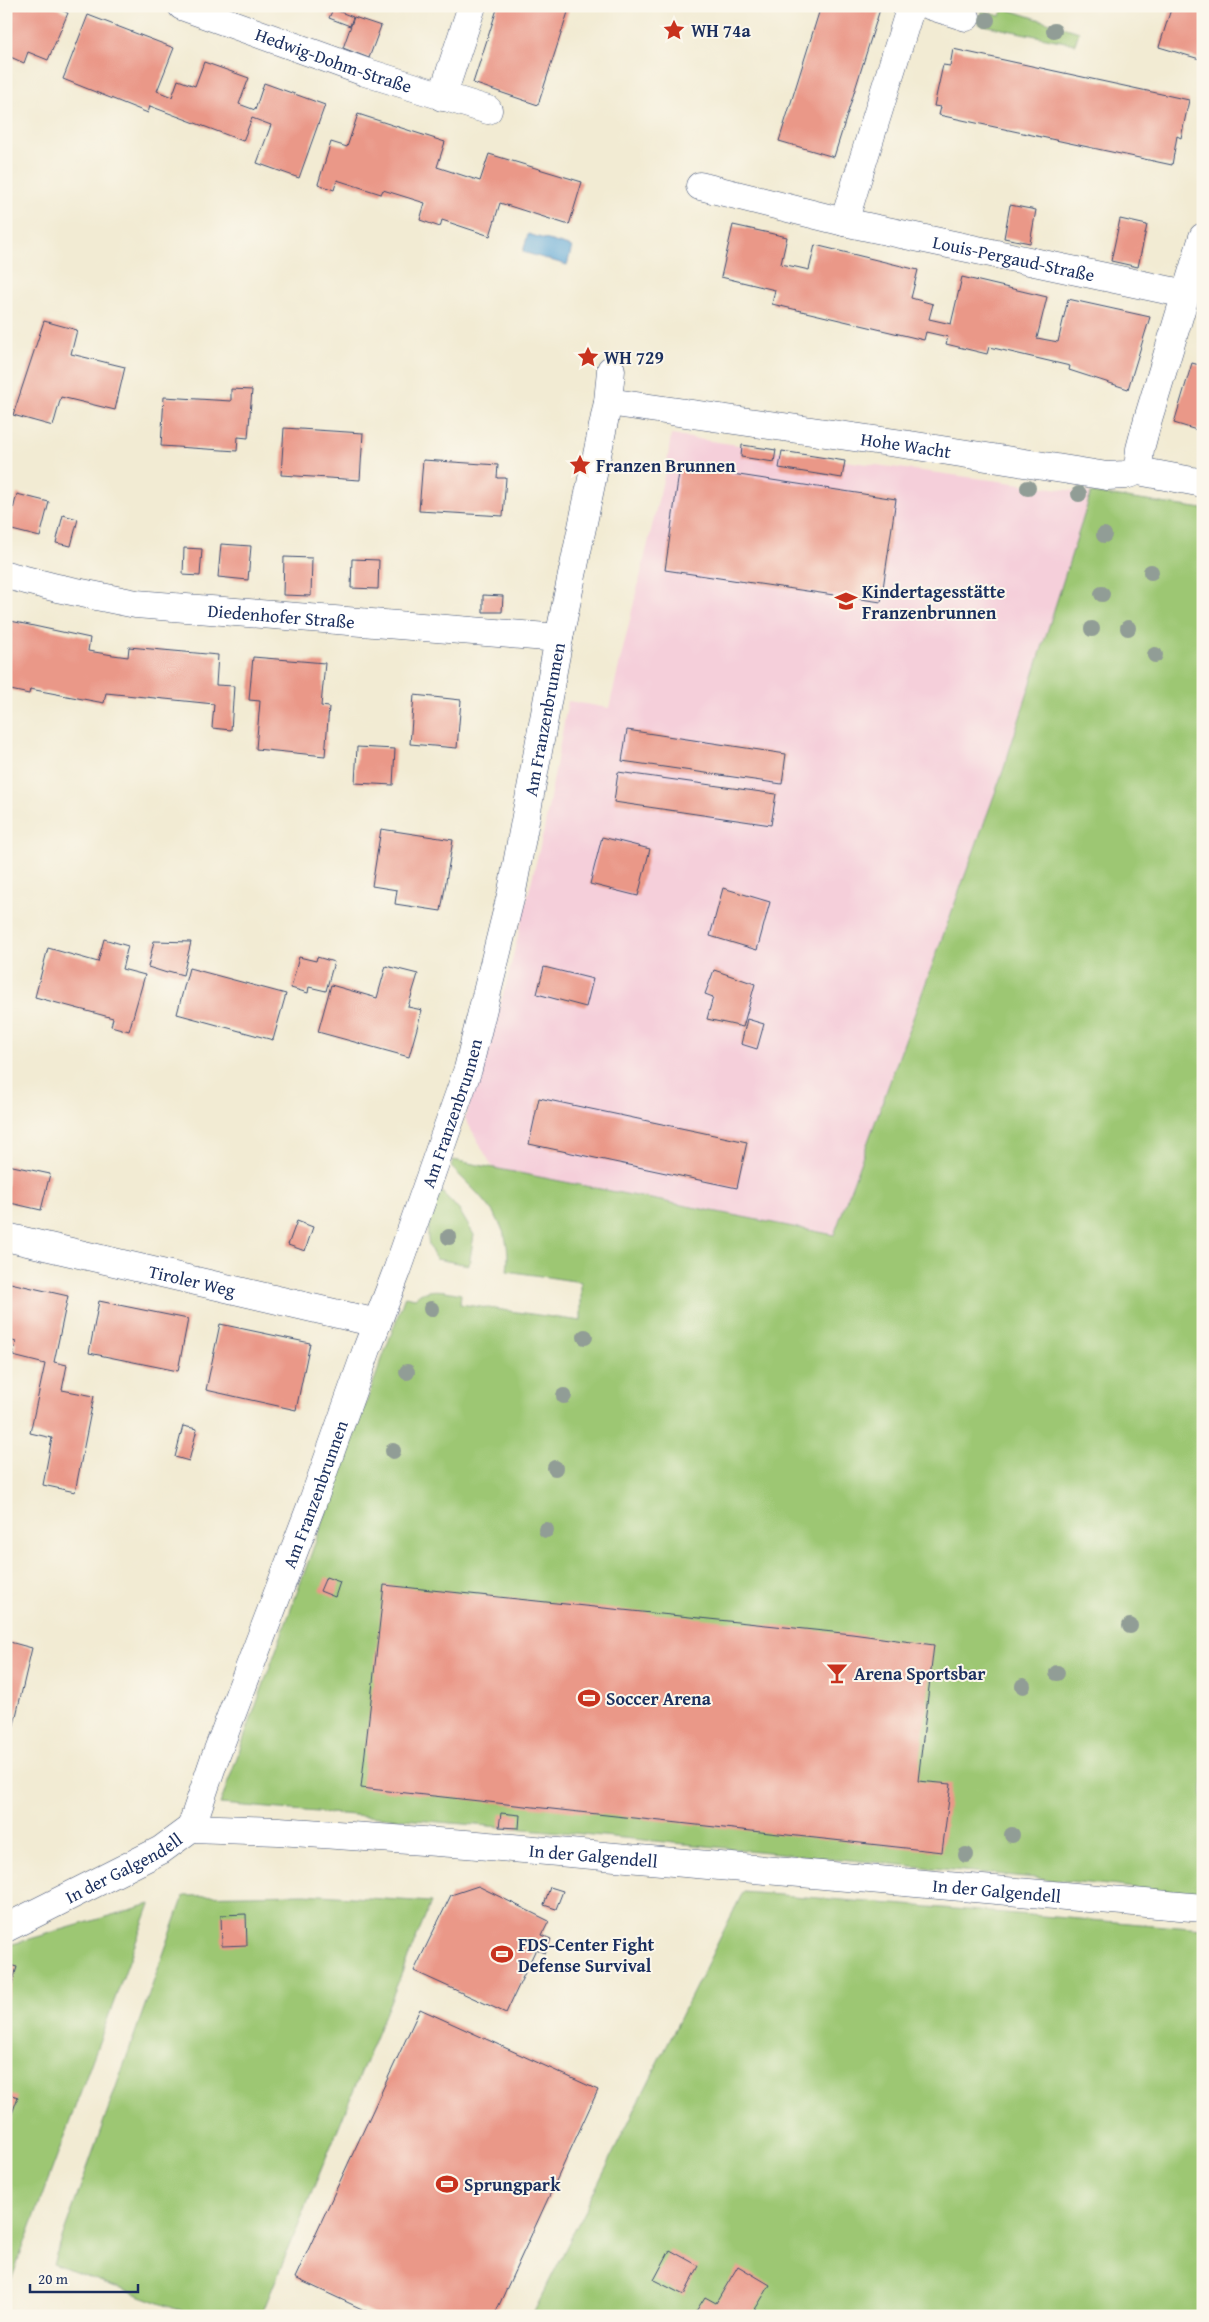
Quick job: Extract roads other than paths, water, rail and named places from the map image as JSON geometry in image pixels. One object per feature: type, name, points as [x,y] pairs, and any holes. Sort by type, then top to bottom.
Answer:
[{"type":"street","name":"Hedwig-Dohm-Straße","points":[[182,6],[365,72],[488,110]]},
{"type":"street","points":[[442,96],[472,6]]},
{"type":"street","points":[[844,222],[911,6]]},
{"type":"street","points":[[932,6],[966,17]]},
{"type":"street","name":"Louis-Pergaud-Straße","points":[[700,186],[844,222],[1186,294]]},
{"type":"street","points":[[1138,470],[1140,449],[1148,419],[1203,237]]},
{"type":"street","name":"Am Franzenbrunnen","points":[[192,1828],[213,1763],[313,1501],[404,1253],[468,1069],[512,890],[559,638],[608,402],[611,370]]},
{"type":"street","name":"Hohe Wacht","points":[[608,402],[910,445],[1107,476],[1125,475],[1138,470],[1203,483]]},
{"type":"street","name":"Diedenhofer Straße","points":[[6,575],[57,588],[136,604],[559,638]]},
{"type":"street","name":"Tiroler Weg","points":[[6,1237],[377,1323]]},
{"type":"street","name":"In der Galgendell","points":[[6,1928],[161,1850],[192,1828],[279,1831],[466,1844],[1203,1908]]},
{"type":"water","points":[[528,234],[572,247],[567,265],[523,252]]},
{"type":"place","name":"WH 74a","points":[[674,30]]},
{"type":"place","name":"WH 729","points":[[588,357]]},
{"type":"place","name":"Franzen Brunnen","points":[[580,465]]},
{"type":"place","name":"Kindertagesstätte Franzenbrunnen","points":[[846,601]]},
{"type":"place","name":"Arena Sportsbar","points":[[837,1673]]},
{"type":"place","name":"Soccer Arena","points":[[589,1698]]},
{"type":"place","name":"FDS-Center Fight Defense Survival","points":[[502,1954]]},
{"type":"place","name":"Sprungpark","points":[[447,2184]]}]
